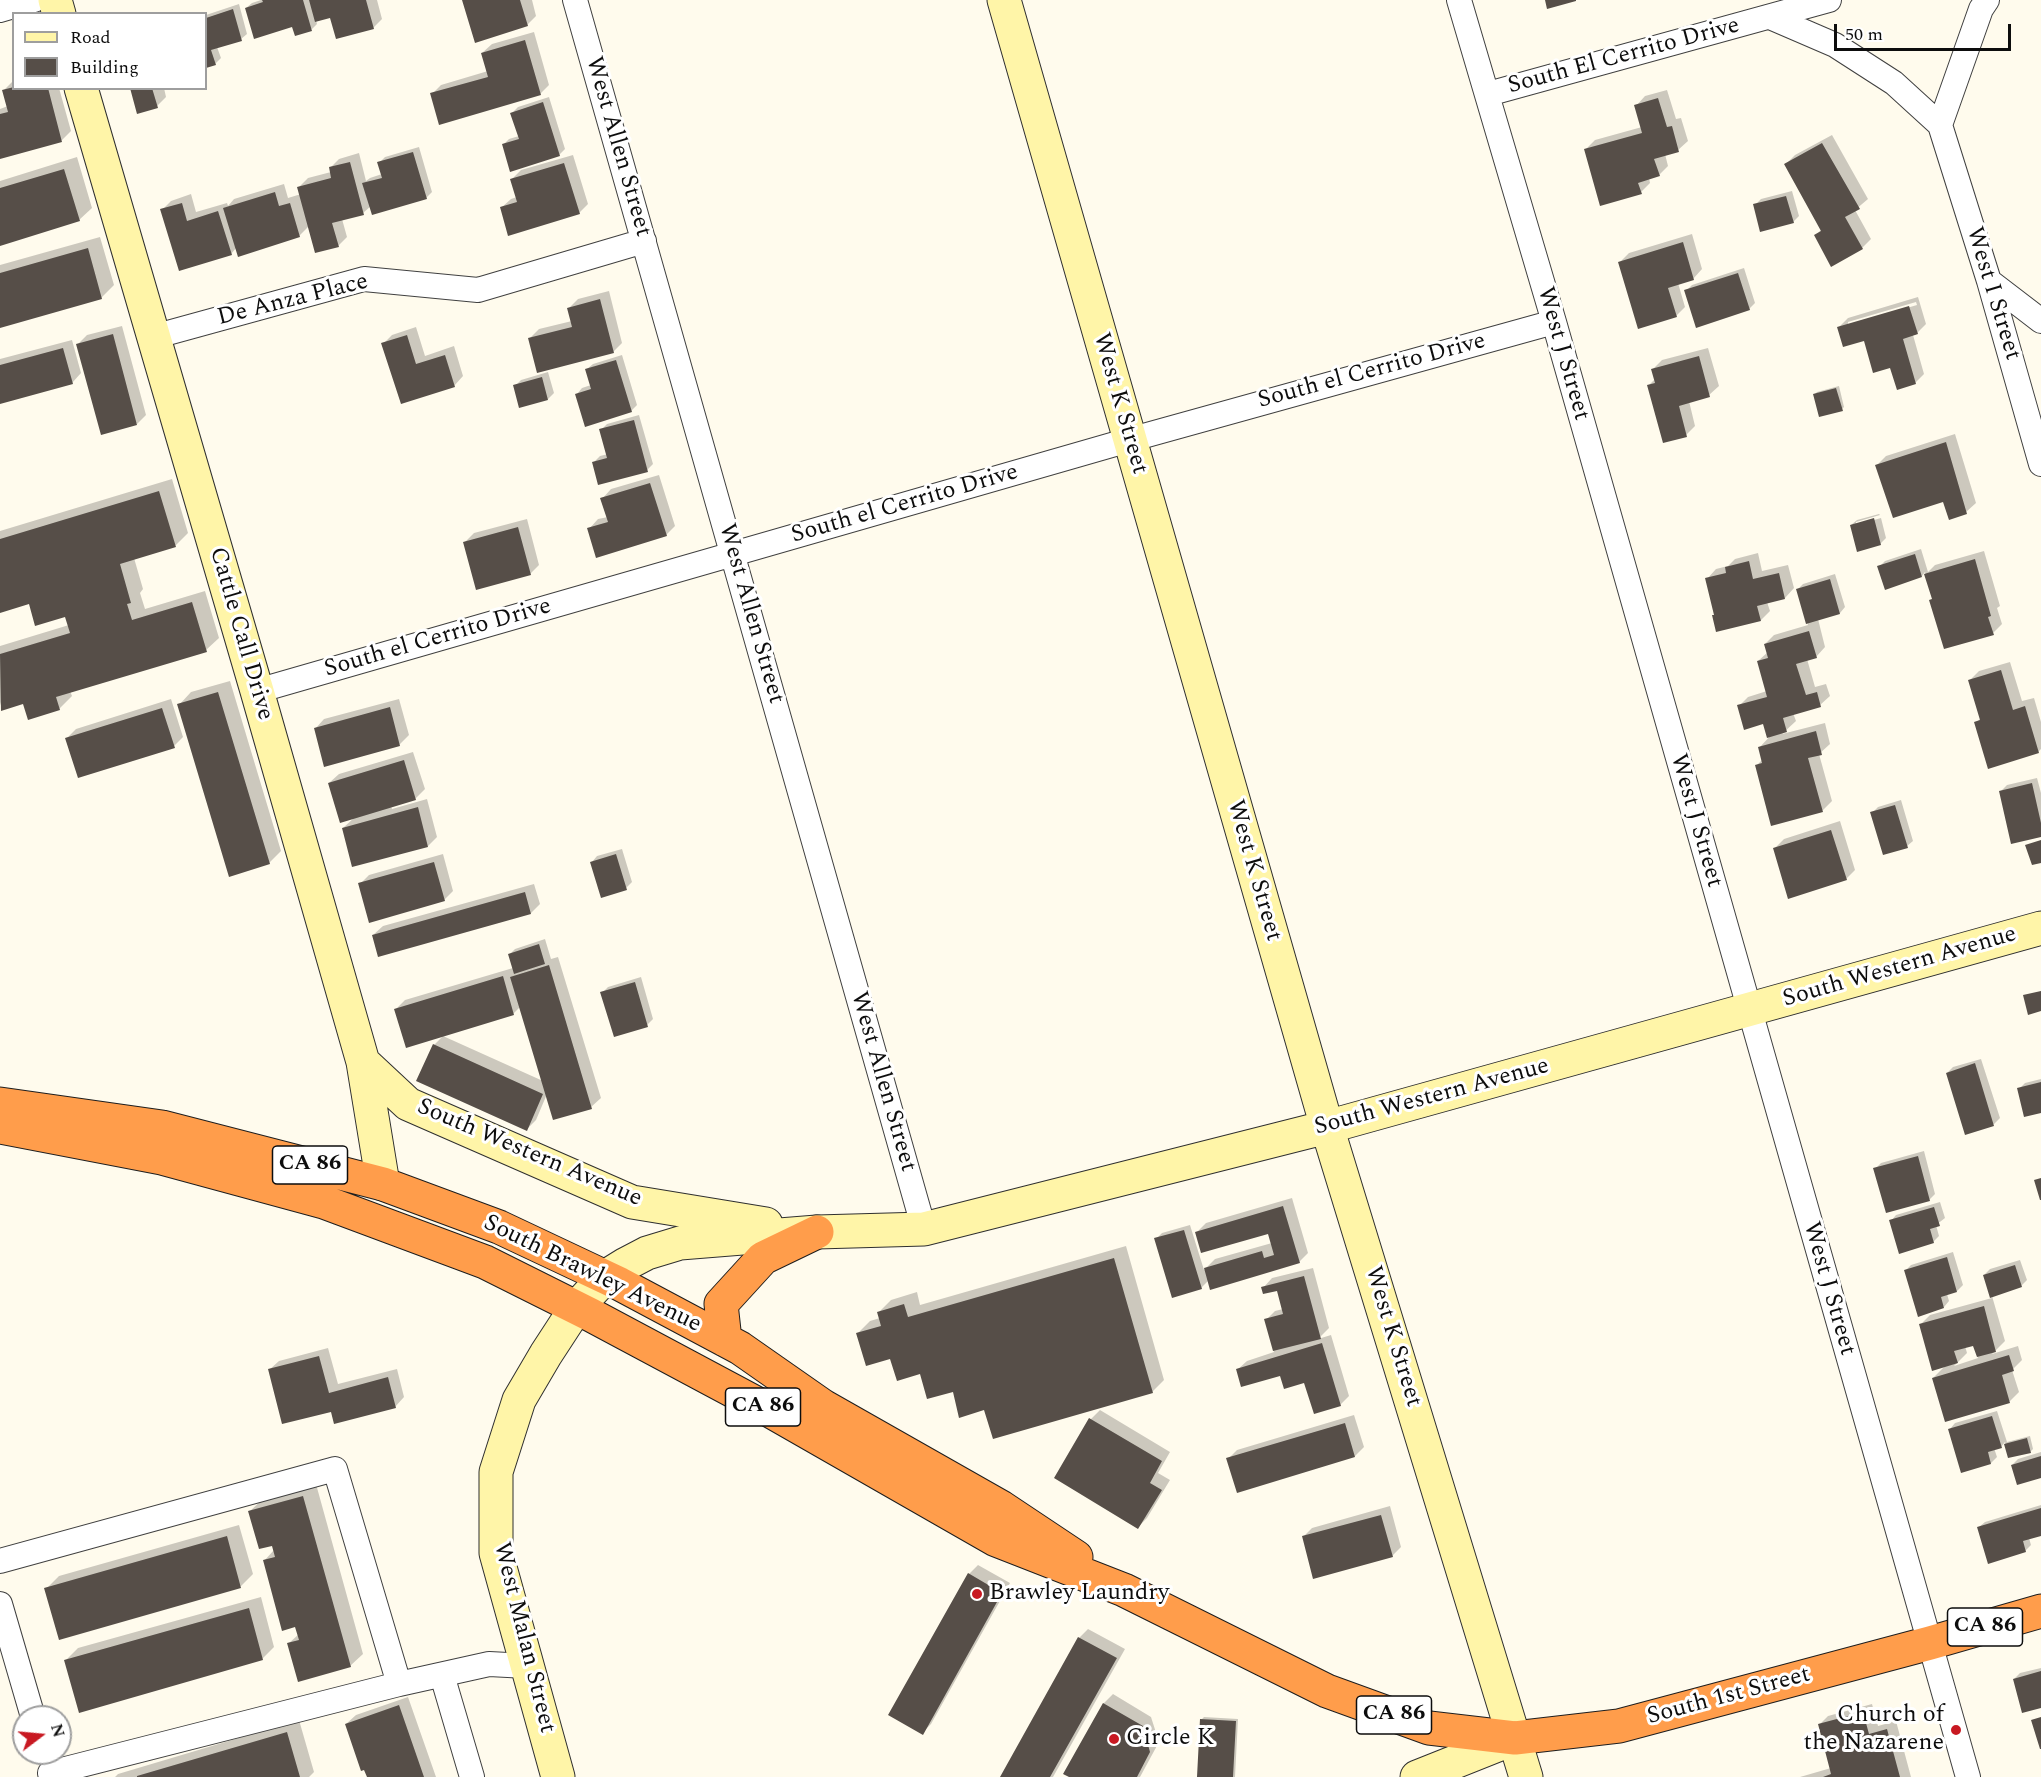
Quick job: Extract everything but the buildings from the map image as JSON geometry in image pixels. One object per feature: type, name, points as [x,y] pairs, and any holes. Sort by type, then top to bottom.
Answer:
[{"type":"highway","name":"South Brawley Avenue","points":[[0,1104],[162,1127],[383,1184],[499,1227],[605,1277],[740,1348],[823,1406],[1001,1507],[1124,1590]]},
{"type":"highway","name":"South Brawley Avenue","points":[[0,1127],[162,1158],[324,1202],[485,1262],[766,1409],[996,1540],[1124,1590],[1327,1691],[1430,1728],[1515,1738]]},
{"type":"highway","points":[[725,1340],[721,1304],[763,1258],[817,1232]]},
{"type":"highway","name":"South 1st Street","points":[[1515,1738],[1619,1726],[2041,1611]]},
{"type":"street","points":[[0,10],[34,0]]},
{"type":"street","name":"West Allen Street","points":[[575,0],[924,1229]]},
{"type":"street","name":"West K Street","points":[[1004,0],[1327,1127],[1526,1777]]},
{"type":"street","name":"West J Street","points":[[1459,0],[1554,322],[1968,1777]]},
{"type":"street","name":"South El Cerrito Drive","points":[[1488,94],[1829,0]]},
{"type":"street","points":[[1770,17],[1835,45],[1894,83],[1940,125],[1981,9],[1987,0]]},
{"type":"street","name":"Cattle Call Drive","points":[[82,90],[363,1062],[383,1184]]},
{"type":"street","name":"West I Street","points":[[1940,125],[1989,281],[2041,464]]},
{"type":"street","name":"De Anza Place","points":[[153,337],[364,279],[478,290],[644,241]]},
{"type":"street","points":[[1989,281],[2041,321]]},
{"type":"street","name":"South el Cerrito Drive","points":[[257,691],[1129,440],[1554,322]]},
{"type":"street","name":"South Western Avenue","points":[[605,1277],[647,1253],[680,1243],[817,1232],[924,1229],[1327,1127],[2041,928]]},
{"type":"street","name":"South Western Avenue","points":[[363,1062],[408,1104],[633,1202],[817,1232]]},
{"type":"street","name":"West Malan Street","points":[[558,1777],[496,1553],[496,1472],[519,1400],[576,1308],[605,1277]]},
{"type":"street","points":[[0,1561],[335,1469],[399,1684]]},
{"type":"street","points":[[0,1604],[29,1705]]},
{"type":"street","points":[[48,1768],[489,1664],[527,1666]]},
{"type":"street","points":[[442,1675],[472,1777]]},
{"type":"street","name":"South 1st Street","points":[[1417,1777],[1515,1738]]},
{"type":"place","name":"Brawley Laundry","points":[[977,1594]]},
{"type":"place","name":"Church of the Nazarene","points":[[1956,1730]]},
{"type":"place","name":"Circle K","points":[[1114,1739]]}]
